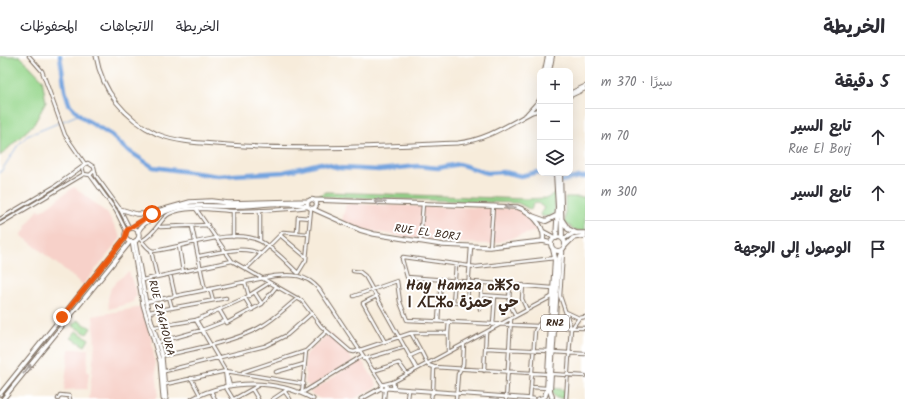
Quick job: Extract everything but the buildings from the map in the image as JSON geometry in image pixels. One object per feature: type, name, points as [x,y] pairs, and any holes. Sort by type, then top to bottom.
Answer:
[{"type":"highway","points":[[546,68],[548,56]]},
{"type":"highway","points":[[549,68],[552,56]]},
{"type":"highway","name":"RN2","points":[[556,176],[560,199]]},
{"type":"highway","name":"RN2","points":[[551,351],[559,259],[563,249],[560,217],[560,176]]},
{"type":"highway","points":[[532,216],[546,221],[560,217],[568,228],[576,233]]},
{"type":"highway","name":"RN2","points":[[555,238],[560,217]]},
{"type":"highway","points":[[551,243],[555,238],[562,238]]},
{"type":"highway","name":"RN2","points":[[551,243],[556,258],[552,312],[550,374],[550,390],[553,398]]},
{"type":"highway","points":[[553,249],[558,251],[563,249]]},
{"type":"highway","name":"RN2","points":[[544,397],[550,374]]},
{"type":"highway","name":"RN2","points":[[544,397],[548,395],[553,398]]},
{"type":"main road","points":[[310,208],[316,205],[311,200]]},
{"type":"main road","points":[[310,208],[311,200]]},
{"type":"main road","points":[[0,394],[125,238],[126,231],[152,214],[171,207],[195,201],[228,203],[311,200],[517,207],[532,216],[542,231],[543,241],[551,243]]},
{"type":"main road","name":"RUE EL BORJ","points":[[138,233],[141,227],[157,215],[190,205],[237,206],[294,203],[310,208],[360,230],[420,242],[471,248],[543,241]]},
{"type":"main road","points":[[120,209],[136,214],[152,214]]},
{"type":"main road","points":[[3,399],[88,294],[134,241],[138,233],[136,230],[131,228]]},
{"type":"main road","points":[[542,231],[555,238]]},
{"type":"main road","points":[[562,238],[576,233],[585,233]]},
{"type":"main road","points":[[563,249],[572,238],[585,236]]},
{"type":"main road","points":[[125,238],[134,241]]},
{"type":"main road","points":[[84,290],[88,294]]},
{"type":"street","points":[[29,56],[42,71],[62,130],[70,144],[85,164]]},
{"type":"street","points":[[96,56],[106,87],[122,110],[150,130],[166,137],[183,141],[281,148],[458,143],[471,141],[489,135],[526,115],[537,111]]},
{"type":"street","points":[[573,92],[585,86]]},
{"type":"street","points":[[573,95],[585,90]]},
{"type":"street","points":[[526,115],[537,102]]},
{"type":"street","points":[[0,219],[54,187],[85,164],[91,164],[96,176],[120,209],[131,228]]},
{"type":"street","points":[[82,167],[84,174]]},
{"type":"street","points":[[90,175],[94,170]]},
{"type":"street","points":[[0,224],[84,174],[90,175],[116,211],[126,231]]},
{"type":"street","points":[[420,242],[424,203]]},
{"type":"street","points":[[490,247],[493,206]]},
{"type":"street","points":[[134,241],[143,240],[152,235],[169,214],[196,209],[233,211],[310,208],[306,258],[305,263],[297,274],[261,278],[146,302]]},
{"type":"street","points":[[196,209],[232,261],[298,298],[312,313],[319,324],[350,351],[359,350],[411,333],[448,333]]},
{"type":"street","points":[[260,210],[260,240]]},
{"type":"street","points":[[233,211],[233,237]]},
{"type":"street","points":[[297,233],[298,217],[310,218]]},
{"type":"street","points":[[159,227],[192,227],[208,225]]},
{"type":"street","points":[[192,227],[205,290]]},
{"type":"street","points":[[246,269],[285,231],[308,234]]},
{"type":"street","points":[[280,235],[306,258]]},
{"type":"street","points":[[151,250],[216,238],[233,237],[253,238],[260,240],[269,246],[297,274],[310,280],[319,289],[384,387],[384,399]]},
{"type":"street","points":[[143,240],[151,250],[157,277]]},
{"type":"street","name":"RUE ZAGHOURA","points":[[134,241],[146,302],[162,356],[165,371],[166,399]]},
{"type":"street","name":"RUE ZAGHOURA","points":[[134,241],[143,305],[160,362],[162,399]]},
{"type":"street","points":[[179,246],[183,272]]},
{"type":"street","points":[[467,303],[471,248]]},
{"type":"street","points":[[563,249],[560,296],[572,328],[566,399]]},
{"type":"street","points":[[198,256],[225,251],[248,250],[261,254]]},
{"type":"street","points":[[554,288],[406,277],[402,257],[470,267],[556,258]]},
{"type":"street","points":[[142,280],[232,261]]},
{"type":"street","points":[[453,303],[456,265]]},
{"type":"street","points":[[353,271],[362,274],[373,289],[417,369]]},
{"type":"street","points":[[170,274],[175,296]]},
{"type":"street","points":[[438,321],[441,280]]},
{"type":"street","points":[[354,296],[397,281],[400,302],[407,320],[537,326]]},
{"type":"street","points":[[245,282],[249,296]]},
{"type":"street","points":[[154,327],[196,320],[246,298],[269,283]]},
{"type":"street","points":[[480,309],[482,283]]},
{"type":"street","points":[[510,284],[510,306],[516,316]]},
{"type":"street","points":[[523,285],[522,299],[527,310]]},
{"type":"street","points":[[159,342],[202,330],[225,321],[227,323],[262,304],[276,287]]},
{"type":"street","points":[[210,289],[213,300]]},
{"type":"street","points":[[254,292],[262,304]]},
{"type":"street","points":[[481,295],[509,297]]},
{"type":"street","points":[[377,296],[363,303],[385,342]]},
{"type":"street","points":[[493,328],[495,296]]},
{"type":"street","points":[[361,399],[553,296]]},
{"type":"street","points":[[169,297],[172,308]]},
{"type":"street","points":[[149,312],[226,298]]},
{"type":"street","points":[[246,298],[252,310]]},
{"type":"street","points":[[162,356],[211,344],[263,326],[298,298]]},
{"type":"street","points":[[440,302],[480,304]]},
{"type":"street","points":[[220,310],[225,321]]},
{"type":"street","points":[[530,399],[535,331],[537,326],[552,312]]},
{"type":"street","points":[[566,312],[579,318],[585,317]]},
{"type":"street","points":[[165,371],[256,349],[282,338],[312,313]]},
{"type":"street","points":[[572,328],[579,318]]},
{"type":"street","points":[[506,398],[511,319]]},
{"type":"street","points":[[196,320],[225,370],[227,386],[234,399],[259,384]]},
{"type":"street","points":[[448,352],[449,321]]},
{"type":"street","points":[[554,327],[585,328]]},
{"type":"street","points":[[242,372],[306,351],[327,331]]},
{"type":"street","points":[[484,371],[486,332]]},
{"type":"street","points":[[411,333],[429,366],[460,370],[585,376]]},
{"type":"street","points":[[456,399],[458,374],[463,365],[464,344]]},
{"type":"street","points":[[364,359],[405,347]]},
{"type":"street","points":[[486,348],[585,354]]},
{"type":"street","points":[[302,393],[306,351]]},
{"type":"street","points":[[410,356],[421,351]]},
{"type":"street","points":[[302,393],[362,356]]},
{"type":"street","points":[[372,371],[399,363],[407,374]]},
{"type":"street","points":[[276,372],[304,364]]},
{"type":"street","points":[[431,399],[434,367]]},
{"type":"street","points":[[166,384],[225,370],[304,384]]},
{"type":"street","points":[[191,378],[200,395]]},
{"type":"street","points":[[393,382],[394,389]]},
{"type":"street","points":[[194,398],[211,390],[227,386],[259,384],[289,389],[302,393],[313,399]]},
{"type":"street","points":[[384,387],[479,397],[534,399]]},
{"type":"street","points":[[531,387],[547,388]]},
{"type":"street","points":[[252,389],[258,399]]},
{"type":"street","points":[[273,399],[289,389]]},
{"type":"street","points":[[211,390],[215,399]]},
{"type":"street","points":[[407,399],[408,390]]},
{"type":"street","points":[[285,392],[290,399]]},
{"type":"street","points":[[58,399],[60,395],[69,396],[70,399]]},
{"type":"street","points":[[538,399],[544,397]]},
{"type":"shaded area","points":[[74,187],[107,213],[121,238],[83,285],[21,235],[26,229],[25,227],[39,209],[41,211]]},
{"type":"shaded area","points":[[346,204],[519,209],[528,214],[536,223],[539,230],[492,244],[450,243],[417,239],[361,229],[342,221]]},
{"type":"shaded area","points":[[129,272],[137,296],[134,298],[133,302],[109,309],[108,299],[111,288],[119,279]]},
{"type":"shaded area","points":[[142,307],[152,341],[158,389],[157,399],[89,399],[95,344],[93,316]]},
{"type":"shaded area","points":[[329,333],[342,343],[353,361],[311,388],[305,383],[305,355]]},
{"type":"shaded area","points":[[69,349],[88,349],[87,371],[89,373],[87,389],[64,390]]},
{"type":"shaded area","points":[[361,359],[377,384],[376,387],[354,399],[321,399],[309,393]]},
{"type":"green space","points":[[0,56],[20,56],[42,79],[46,102],[34,124],[0,156]]},
{"type":"green space","points":[[326,192],[525,199],[548,198],[555,192],[555,212],[550,217],[541,216],[540,214],[544,208],[538,203],[533,204],[531,210],[518,203],[317,196]]},
{"type":"green space","points":[[565,197],[585,197],[585,231],[575,230],[565,223]]},
{"type":"green space","points":[[77,320],[91,328],[87,334],[73,326]]},
{"type":"green space","points":[[76,331],[89,339],[85,346],[71,338]]},
{"type":"green space","points":[[553,388],[565,390],[564,398],[556,398],[552,393]]},
{"type":"waterway","points":[[60,56],[65,90],[69,104],[83,118],[111,135],[126,149],[153,167],[218,176],[284,172],[321,163],[340,168],[379,170],[418,166],[438,168],[459,164],[487,173],[504,172],[521,176],[537,172],[553,176],[561,181],[585,177]]},
{"type":"waterway","points":[[0,173],[18,145],[27,136],[80,114]]},
{"type":"district","name":"Hay Hamza ⴰⵥⵢⴰ ⵏ ⵃⵎⵣⴰ حي حمزة","points":[[463,294]]},
{"type":"route","points":[[62,317],[125,238],[125,233],[127,230],[136,226],[152,214]]}]
